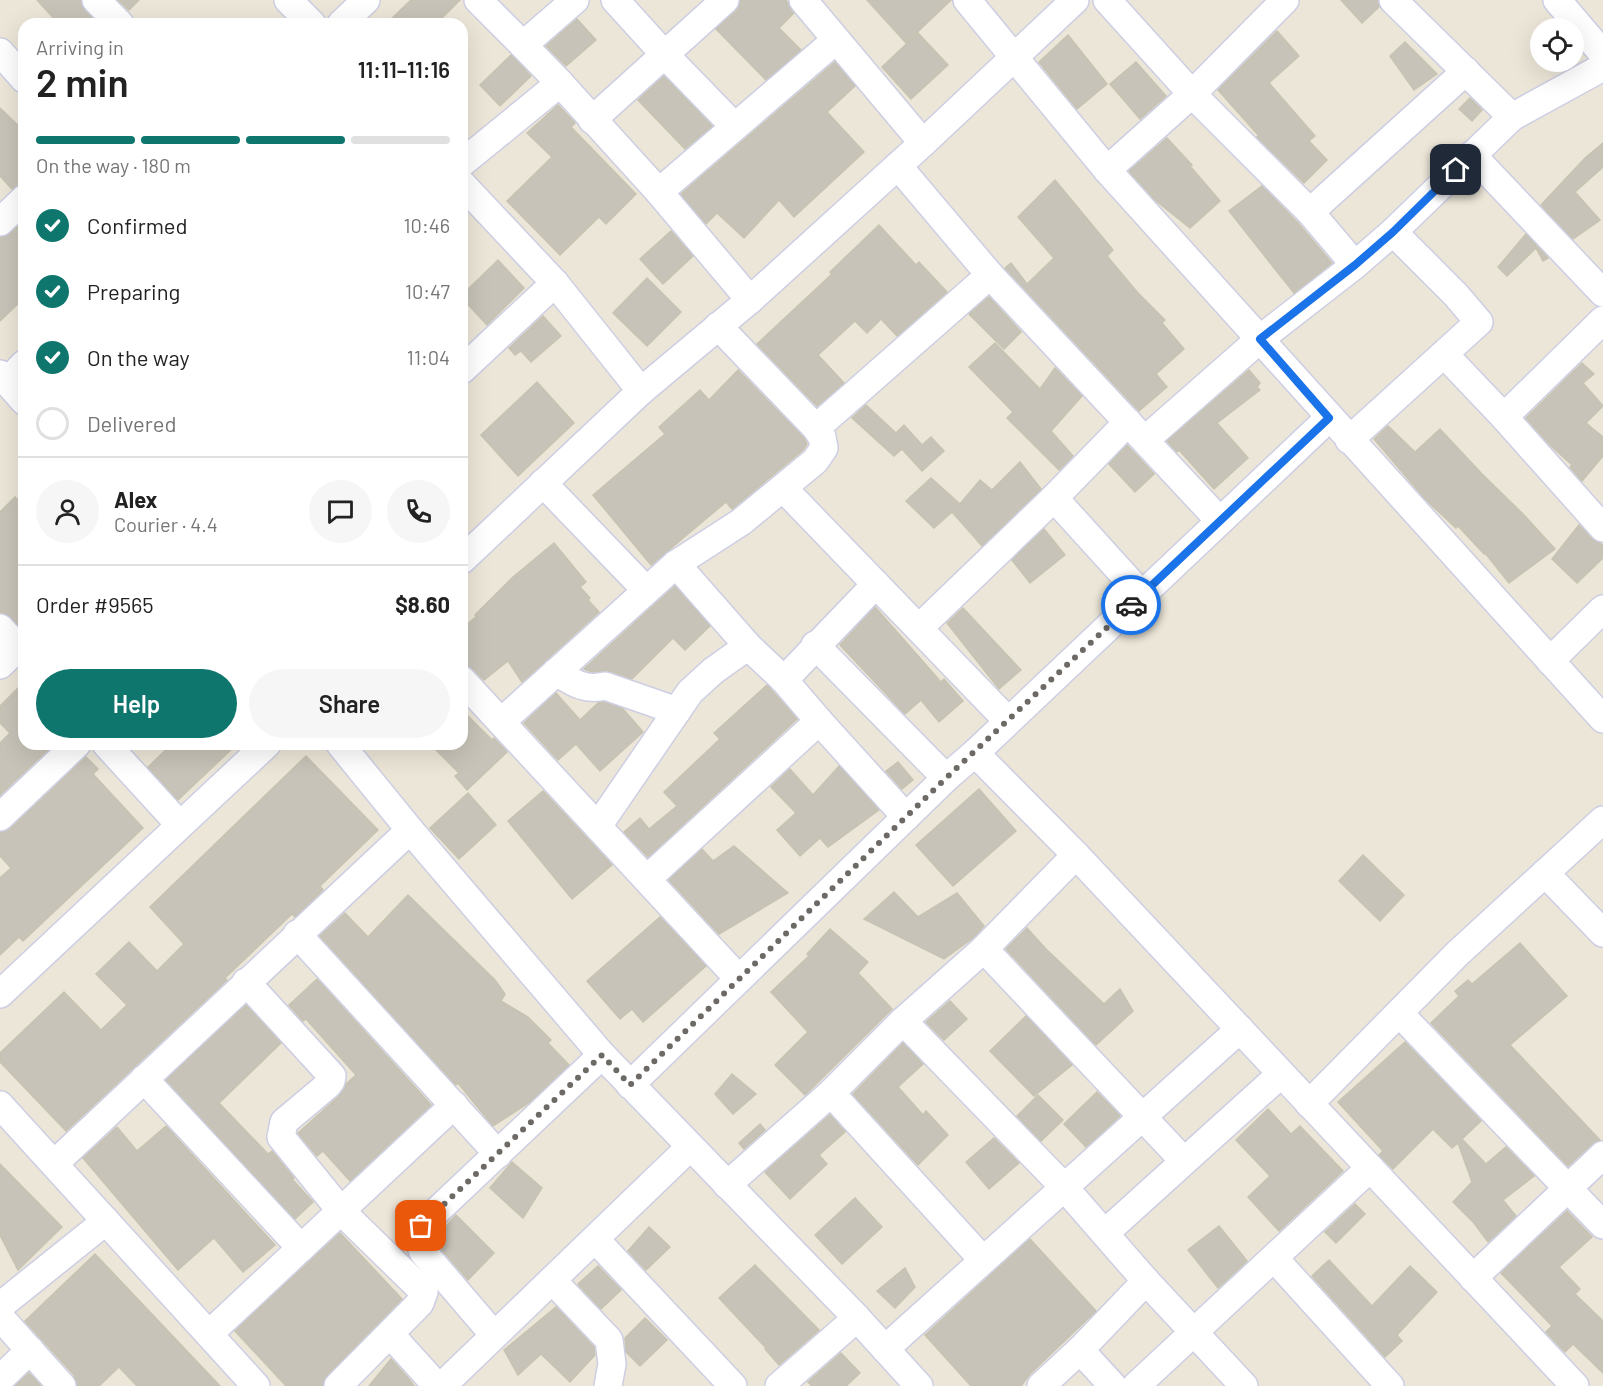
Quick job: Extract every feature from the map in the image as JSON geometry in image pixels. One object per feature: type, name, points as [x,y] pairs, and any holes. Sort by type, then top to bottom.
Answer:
[{"type":"street","points":[[96,0],[114,18]]},
{"type":"street","points":[[288,0],[304,18]]},
{"type":"street","points":[[347,18],[366,0]]},
{"type":"street","points":[[478,0],[560,83],[659,192],[750,300]]},
{"type":"street","points":[[523,45],[575,0]]},
{"type":"street","points":[[615,0],[734,126]]},
{"type":"street","points":[[592,120],[725,0]]},
{"type":"street","points":[[802,0],[923,143]]},
{"type":"street","points":[[967,0],[1107,170],[1603,719]]},
{"type":"street","points":[[468,554],[641,391],[750,300],[923,143],[1075,0]]},
{"type":"street","points":[[1107,0],[1192,94],[1310,212],[1355,265]]},
{"type":"street","points":[[1107,170],[1192,94],[1285,0]]},
{"type":"street","points":[[1393,0],[1512,117]]},
{"type":"street","points":[[1557,0],[1603,54]]},
{"type":"street","points":[[659,192],[836,40]]},
{"type":"street","points":[[0,52],[18,72]]},
{"type":"street","points":[[919,628],[1054,498],[1137,431],[1355,265],[1393,232],[1512,117],[1603,67]]},
{"type":"street","points":[[1310,212],[1466,71]]},
{"type":"street","points":[[468,158],[560,83]]},
{"type":"street","points":[[1473,155],[1603,293]]},
{"type":"street","points":[[898,166],[990,275],[1220,521]]},
{"type":"street","points":[[468,190],[555,283],[641,391]]},
{"type":"street","points":[[1349,440],[1479,322],[1456,295],[1393,232]]},
{"type":"street","points":[[816,428],[990,275]]},
{"type":"street","points":[[468,364],[555,283]]},
{"type":"street","points":[[1504,417],[1603,320]]},
{"type":"street","points":[[501,722],[676,564],[741,522],[815,461],[824,448],[822,437],[816,428],[718,326]]},
{"type":"street","points":[[1444,355],[1504,417],[1603,528]]},
{"type":"street","points":[[630,1085],[946,778],[1329,418]]},
{"type":"street","points":[[543,483],[646,590]]},
{"type":"street","points":[[783,488],[1008,721]]},
{"type":"street","points":[[1054,498],[1142,595]]},
{"type":"street","points":[[676,564],[748,646],[784,680],[906,817]]},
{"type":"street","points":[[784,680],[815,645],[876,584]]},
{"type":"street","points":[[1550,661],[1603,609]]},
{"type":"street","points":[[0,628],[17,652]]},
{"type":"street","points":[[815,645],[946,778]]},
{"type":"street","points":[[598,826],[690,692],[713,671],[748,646]]},
{"type":"street","points":[[556,672],[581,687],[604,686],[677,711]]},
{"type":"street","points":[[468,686],[739,979]]},
{"type":"street","points":[[647,879],[819,721]]},
{"type":"street","points":[[0,817],[71,750]]},
{"type":"street","points":[[119,750],[180,825]]},
{"type":"street","points":[[0,994],[261,750]]},
{"type":"street","points":[[345,750],[602,1055],[857,1318],[919,1386]]},
{"type":"street","points":[[975,753],[1076,855],[1575,1386]]},
{"type":"street","points":[[1309,1104],[1457,954],[1603,820]]},
{"type":"street","points":[[54,1164],[410,830]]},
{"type":"street","points":[[726,1185],[831,1093],[903,1021],[984,949],[1076,855]]},
{"type":"street","points":[[1545,873],[1603,933]]},
{"type":"street","points":[[297,934],[498,1154]]},
{"type":"street","points":[[984,949],[1184,1161]]},
{"type":"street","points":[[246,982],[332,1076],[328,1085],[284,1122],[280,1137],[341,1211],[424,1292],[420,1304],[338,1386]]},
{"type":"street","points":[[1399,1013],[1603,1225]]},
{"type":"street","points":[[903,1021],[1064,1187],[1193,1333],[1244,1386]]},
{"type":"street","points":[[885,1349],[1240,1029]]},
{"type":"street","points":[[494,1335],[423,1252],[418,1238],[421,1226],[602,1055]]},
{"type":"street","points":[[1104,1233],[1281,1074]]},
{"type":"street","points":[[144,1080],[301,1248]]},
{"type":"street","points":[[831,1093],[983,1260]]},
{"type":"street","points":[[0,1105],[256,1386]]},
{"type":"street","points":[[209,1334],[454,1105]]},
{"type":"street","points":[[442,1386],[690,1147]]},
{"type":"street","points":[[1473,1278],[1603,1155]]},
{"type":"street","points":[[1136,1386],[1370,1168]]},
{"type":"street","points":[[0,1306],[106,1221]]},
{"type":"street","points":[[595,1239],[733,1386]]},
{"type":"street","points":[[407,1274],[423,1252]]},
{"type":"street","points":[[1274,1258],[1390,1386]]},
{"type":"street","points":[[552,1280],[609,1340],[612,1364],[608,1386]]},
{"type":"street","points":[[1041,1386],[1080,1350],[1146,1281]]},
{"type":"street","points":[[0,1317],[62,1386]]},
{"type":"street","points":[[778,1386],[857,1318]]},
{"type":"street","points":[[390,1334],[437,1386]]},
{"type":"street","points":[[0,1379],[30,1350]]},
{"type":"street","points":[[1080,1350],[1113,1386]]},
{"type":"building","points":[[37,0],[81,0],[85,11],[92,18],[54,18]]},
{"type":"building","points":[[118,0],[139,0],[129,10]]},
{"type":"building","points":[[411,0],[460,0],[442,18],[392,18]]},
{"type":"building","points":[[740,0],[786,0],[794,13],[779,28],[801,50],[766,80],[716,29],[736,11]]},
{"type":"building","points":[[867,0],[951,0],[906,43]]},
{"type":"building","points":[[1341,0],[1378,0],[1379,7],[1362,23]]},
{"type":"building","points":[[577,19],[596,40],[566,66],[546,46]]},
{"type":"building","points":[[1277,31],[1299,56],[1269,83],[1315,136],[1309,141],[1327,160],[1304,183],[1257,137],[1259,136],[1218,90]]},
{"type":"building","points":[[918,33],[948,65],[911,99],[882,67]]},
{"type":"building","points":[[1068,35],[1107,84],[1077,109],[1039,62]]},
{"type":"building","points":[[1405,42],[1437,74],[1414,90],[1390,56]]},
{"type":"building","points":[[511,55],[531,76],[500,106],[480,85]]},
{"type":"building","points":[[835,62],[855,86],[827,112],[864,152],[794,217],[779,200],[744,238],[717,213],[706,224],[681,194]]},
{"type":"building","points":[[1136,62],[1166,96],[1140,119],[1110,84]]},
{"type":"building","points":[[664,76],[712,126],[685,149],[638,100]]},
{"type":"building","points":[[1470,98],[1482,110],[1472,121],[1459,109]]},
{"type":"building","points":[[558,105],[575,123],[571,127],[636,194],[606,224],[599,217],[560,255],[507,201],[552,157],[527,133]]},
{"type":"building","points":[[0,108],[18,125],[18,186],[12,189],[0,176]]},
{"type":"building","points":[[1167,138],[1220,201],[1190,228],[1155,200],[1129,171]]},
{"type":"building","points":[[1603,143],[1603,167],[1575,192],[1600,220],[1573,239],[1541,205],[1585,158]]},
{"type":"building","points":[[1055,180],[1113,250],[1107,256],[1138,293],[1165,320],[1162,323],[1184,349],[1156,374],[1167,387],[1139,411],[1005,268],[1011,263],[1027,284],[1054,258],[1018,217]]},
{"type":"building","points":[[1262,186],[1332,263],[1294,293],[1229,211]]},
{"type":"building","points":[[879,225],[916,265],[919,262],[947,292],[897,336],[881,319],[867,333],[855,321],[818,355],[844,383],[817,406],[757,344],[832,274],[830,272]]},
{"type":"building","points":[[18,227],[18,304],[0,321],[0,237],[10,234]]},
{"type":"building","points":[[671,231],[693,256],[663,284],[640,259]]},
{"type":"building","points":[[1526,234],[1548,258],[1543,261],[1536,248],[1507,276],[1498,267]]},
{"type":"building","points":[[498,260],[524,288],[487,325],[468,304],[468,289]]},
{"type":"building","points":[[647,278],[681,312],[647,346],[613,313]]},
{"type":"building","points":[[989,297],[1021,332],[1004,349],[969,314]]},
{"type":"building","points":[[543,316],[561,336],[531,362],[521,351],[515,355],[509,348]]},
{"type":"building","points":[[995,343],[1040,389],[1055,368],[1082,396],[1051,431],[1073,456],[1059,470],[1007,418],[1013,412],[969,367]]},
{"type":"building","points":[[1582,363],[1594,374],[1583,383],[1603,406],[1586,423],[1603,437],[1603,456],[1582,481],[1570,467],[1572,465],[1526,418]]},
{"type":"building","points":[[738,370],[804,438],[807,444],[803,450],[732,509],[726,502],[651,565],[593,495],[665,434],[659,427],[700,390],[709,400]]},
{"type":"building","points":[[1249,370],[1260,383],[1257,387],[1260,390],[1217,423],[1248,458],[1214,489],[1179,450],[1177,452],[1167,441]]},
{"type":"building","points":[[537,382],[574,423],[518,476],[481,435]]},
{"type":"building","points":[[866,405],[896,433],[904,425],[922,445],[931,437],[944,451],[922,471],[902,449],[894,456],[852,418]]},
{"type":"building","points":[[1388,426],[1415,452],[1440,429],[1555,549],[1509,583],[1485,553],[1458,526],[1456,528],[1426,500],[1374,439]]},
{"type":"building","points":[[1127,445],[1154,474],[1135,492],[1109,464]]},
{"type":"building","points":[[1020,462],[1041,489],[982,546],[952,512],[934,528],[906,501],[931,478],[960,504],[980,480],[992,490]]},
{"type":"building","points":[[15,497],[18,500],[18,625],[5,613],[0,613],[0,512]]},
{"type":"building","points":[[1579,525],[1591,538],[1603,545],[1603,558],[1577,583],[1552,559]]},
{"type":"building","points":[[1044,529],[1065,555],[1030,583],[1012,560]]},
{"type":"building","points":[[554,543],[586,582],[580,587],[599,612],[522,682],[508,661],[484,680],[468,667],[468,623],[513,577]]},
{"type":"building","points":[[675,586],[710,626],[685,650],[673,638],[632,679],[610,671],[592,672],[584,669]]},
{"type":"building","points":[[875,607],[941,682],[944,679],[963,701],[939,722],[921,700],[905,714],[840,645]]},
{"type":"building","points":[[963,608],[1021,670],[999,689],[947,623]]},
{"type":"building","points":[[767,685],[797,719],[648,857],[624,832],[640,818],[649,829],[677,806],[664,792],[720,739],[714,733]]},
{"type":"building","points":[[18,688],[18,750],[48,750],[0,795],[0,743],[10,733],[0,723],[0,706]]},
{"type":"building","points":[[556,693],[580,720],[598,703],[604,702],[623,709],[643,732],[600,771],[576,744],[558,760],[524,723]]},
{"type":"building","points":[[468,716],[507,752],[467,790],[455,776],[459,773],[436,750],[468,750]]},
{"type":"building","points":[[166,750],[231,750],[178,800],[148,767]]},
{"type":"building","points":[[306,756],[378,830],[320,886],[323,890],[295,917],[292,914],[225,978],[227,980],[66,1131],[0,1062],[0,1053],[64,992],[101,1030],[127,1005],[96,974],[129,942],[157,971],[184,944],[150,907]]},
{"type":"building","points":[[86,757],[98,769],[93,774],[143,828],[23,941],[19,937],[0,955],[0,878],[11,868],[0,856],[0,832],[11,828]]},
{"type":"building","points":[[898,762],[913,780],[902,789],[886,771]]},
{"type":"building","points":[[839,766],[879,810],[828,847],[820,838],[800,856],[777,830],[796,813],[771,787],[790,769],[813,795]]},
{"type":"building","points":[[979,789],[1016,831],[953,886],[916,845]]},
{"type":"building","points":[[543,791],[612,865],[572,899],[508,821]]},
{"type":"building","points":[[468,793],[496,825],[459,859],[430,828]]},
{"type":"building","points":[[734,846],[788,893],[719,934],[669,880],[702,849],[713,861]]},
{"type":"building","points":[[1363,855],[1404,895],[1380,921],[1339,881]]},
{"type":"building","points":[[894,892],[918,917],[957,893],[984,926],[973,938],[944,959],[864,919]]},
{"type":"building","points":[[408,895],[495,980],[505,994],[501,1001],[528,1017],[551,1040],[548,1043],[569,1065],[530,1102],[493,1126],[458,1083],[456,1085],[320,936],[345,913],[368,937]]},
{"type":"building","points":[[660,917],[706,966],[643,1022],[632,1009],[620,1019],[587,981]]},
{"type":"building","points":[[1027,928],[1104,1004],[1120,989],[1133,1011],[1096,1045],[1006,949]]},
{"type":"building","points":[[830,929],[868,962],[858,973],[892,1009],[805,1095],[775,1065],[808,1032],[771,992],[809,956],[807,954]]},
{"type":"building","points":[[1520,943],[1567,996],[1510,1045],[1600,1140],[1592,1144],[1568,1166],[1431,1023],[1459,996],[1455,991],[1468,980],[1472,984]]},
{"type":"building","points":[[317,979],[431,1105],[350,1181],[323,1151],[317,1156],[298,1133],[338,1097],[347,1083],[356,1075],[306,1019],[303,1021],[289,1005]]},
{"type":"building","points":[[950,1001],[967,1019],[944,1040],[926,1022]]},
{"type":"building","points":[[246,1005],[281,1043],[219,1103],[268,1154],[272,1151],[294,1178],[292,1179],[313,1202],[295,1219],[166,1080]]},
{"type":"building","points":[[1026,1016],[1072,1065],[1034,1096],[990,1051]]},
{"type":"building","points":[[1405,1042],[1481,1121],[1462,1139],[1486,1164],[1506,1147],[1534,1176],[1503,1200],[1516,1216],[1488,1242],[1474,1223],[1453,1202],[1472,1182],[1458,1143],[1452,1148],[1433,1129],[1393,1169],[1379,1155],[1383,1151],[1338,1102]]},
{"type":"building","points":[[903,1043],[923,1064],[898,1087],[923,1115],[926,1111],[948,1135],[918,1165],[853,1094]]},
{"type":"building","points":[[732,1074],[756,1094],[733,1114],[715,1094]]},
{"type":"building","points":[[1097,1092],[1120,1116],[1086,1147],[1064,1124]]},
{"type":"building","points":[[1038,1095],[1063,1120],[1041,1141],[1017,1116]]},
{"type":"building","points":[[1268,1109],[1291,1134],[1300,1126],[1343,1171],[1279,1231],[1248,1197],[1270,1176],[1236,1140]]},
{"type":"building","points":[[830,1115],[845,1132],[819,1155],[827,1164],[790,1199],[765,1172]]},
{"type":"building","points":[[760,1124],[765,1130],[744,1149],[739,1143]]},
{"type":"building","points":[[166,1126],[275,1245],[243,1272],[214,1238],[178,1270],[83,1158],[117,1127],[137,1151]]},
{"type":"building","points":[[994,1138],[1019,1163],[989,1189],[966,1162]]},
{"type":"building","points":[[512,1162],[542,1188],[523,1218],[490,1188]]},
{"type":"building","points":[[0,1164],[62,1227],[18,1270],[0,1235]]},
{"type":"building","points":[[855,1198],[882,1227],[842,1264],[815,1235]]},
{"type":"building","points":[[1355,1204],[1365,1214],[1336,1243],[1325,1232]]},
{"type":"building","points":[[1567,1211],[1592,1237],[1559,1267],[1580,1289],[1575,1294],[1603,1321],[1603,1373],[1573,1344],[1565,1352],[1546,1332],[1552,1326],[1501,1273]]},
{"type":"building","points":[[456,1215],[494,1253],[468,1280],[435,1239]]},
{"type":"building","points":[[1219,1226],[1247,1261],[1218,1288],[1188,1250]]},
{"type":"building","points":[[649,1227],[670,1247],[646,1270],[628,1251]]},
{"type":"building","points":[[340,1233],[402,1299],[327,1375],[323,1386],[286,1386],[235,1331]]},
{"type":"building","points":[[1030,1239],[1096,1311],[1030,1374],[1021,1386],[971,1386],[925,1335]]},
{"type":"building","points":[[95,1254],[220,1386],[137,1386],[119,1367],[99,1386],[77,1386],[74,1375],[25,1321]]},
{"type":"building","points":[[1329,1260],[1372,1306],[1410,1266],[1437,1292],[1397,1335],[1402,1341],[1385,1357],[1312,1276]]},
{"type":"building","points":[[755,1265],[819,1330],[779,1365],[719,1298]]},
{"type":"building","points":[[598,1266],[621,1290],[601,1309],[578,1284]]},
{"type":"building","points":[[905,1268],[915,1287],[895,1308],[877,1291]]},
{"type":"building","points":[[556,1307],[594,1347],[595,1355],[570,1382],[541,1354],[518,1375],[504,1350]]},
{"type":"building","points":[[645,1318],[667,1340],[640,1366],[626,1352],[625,1338]]},
{"type":"building","points":[[841,1353],[860,1373],[846,1386],[812,1386],[808,1382]]},
{"type":"building","points":[[391,1359],[409,1379],[414,1386],[369,1386]]},
{"type":"building","points":[[29,1373],[41,1386],[15,1386]]},
{"type":"way so far","points":[[421,1226],[602,1055],[630,1085],[946,778],[1131,605]]},
{"type":"route","points":[[1131,605],[1329,418],[1260,339],[1355,265],[1393,232],[1456,170]]}]
